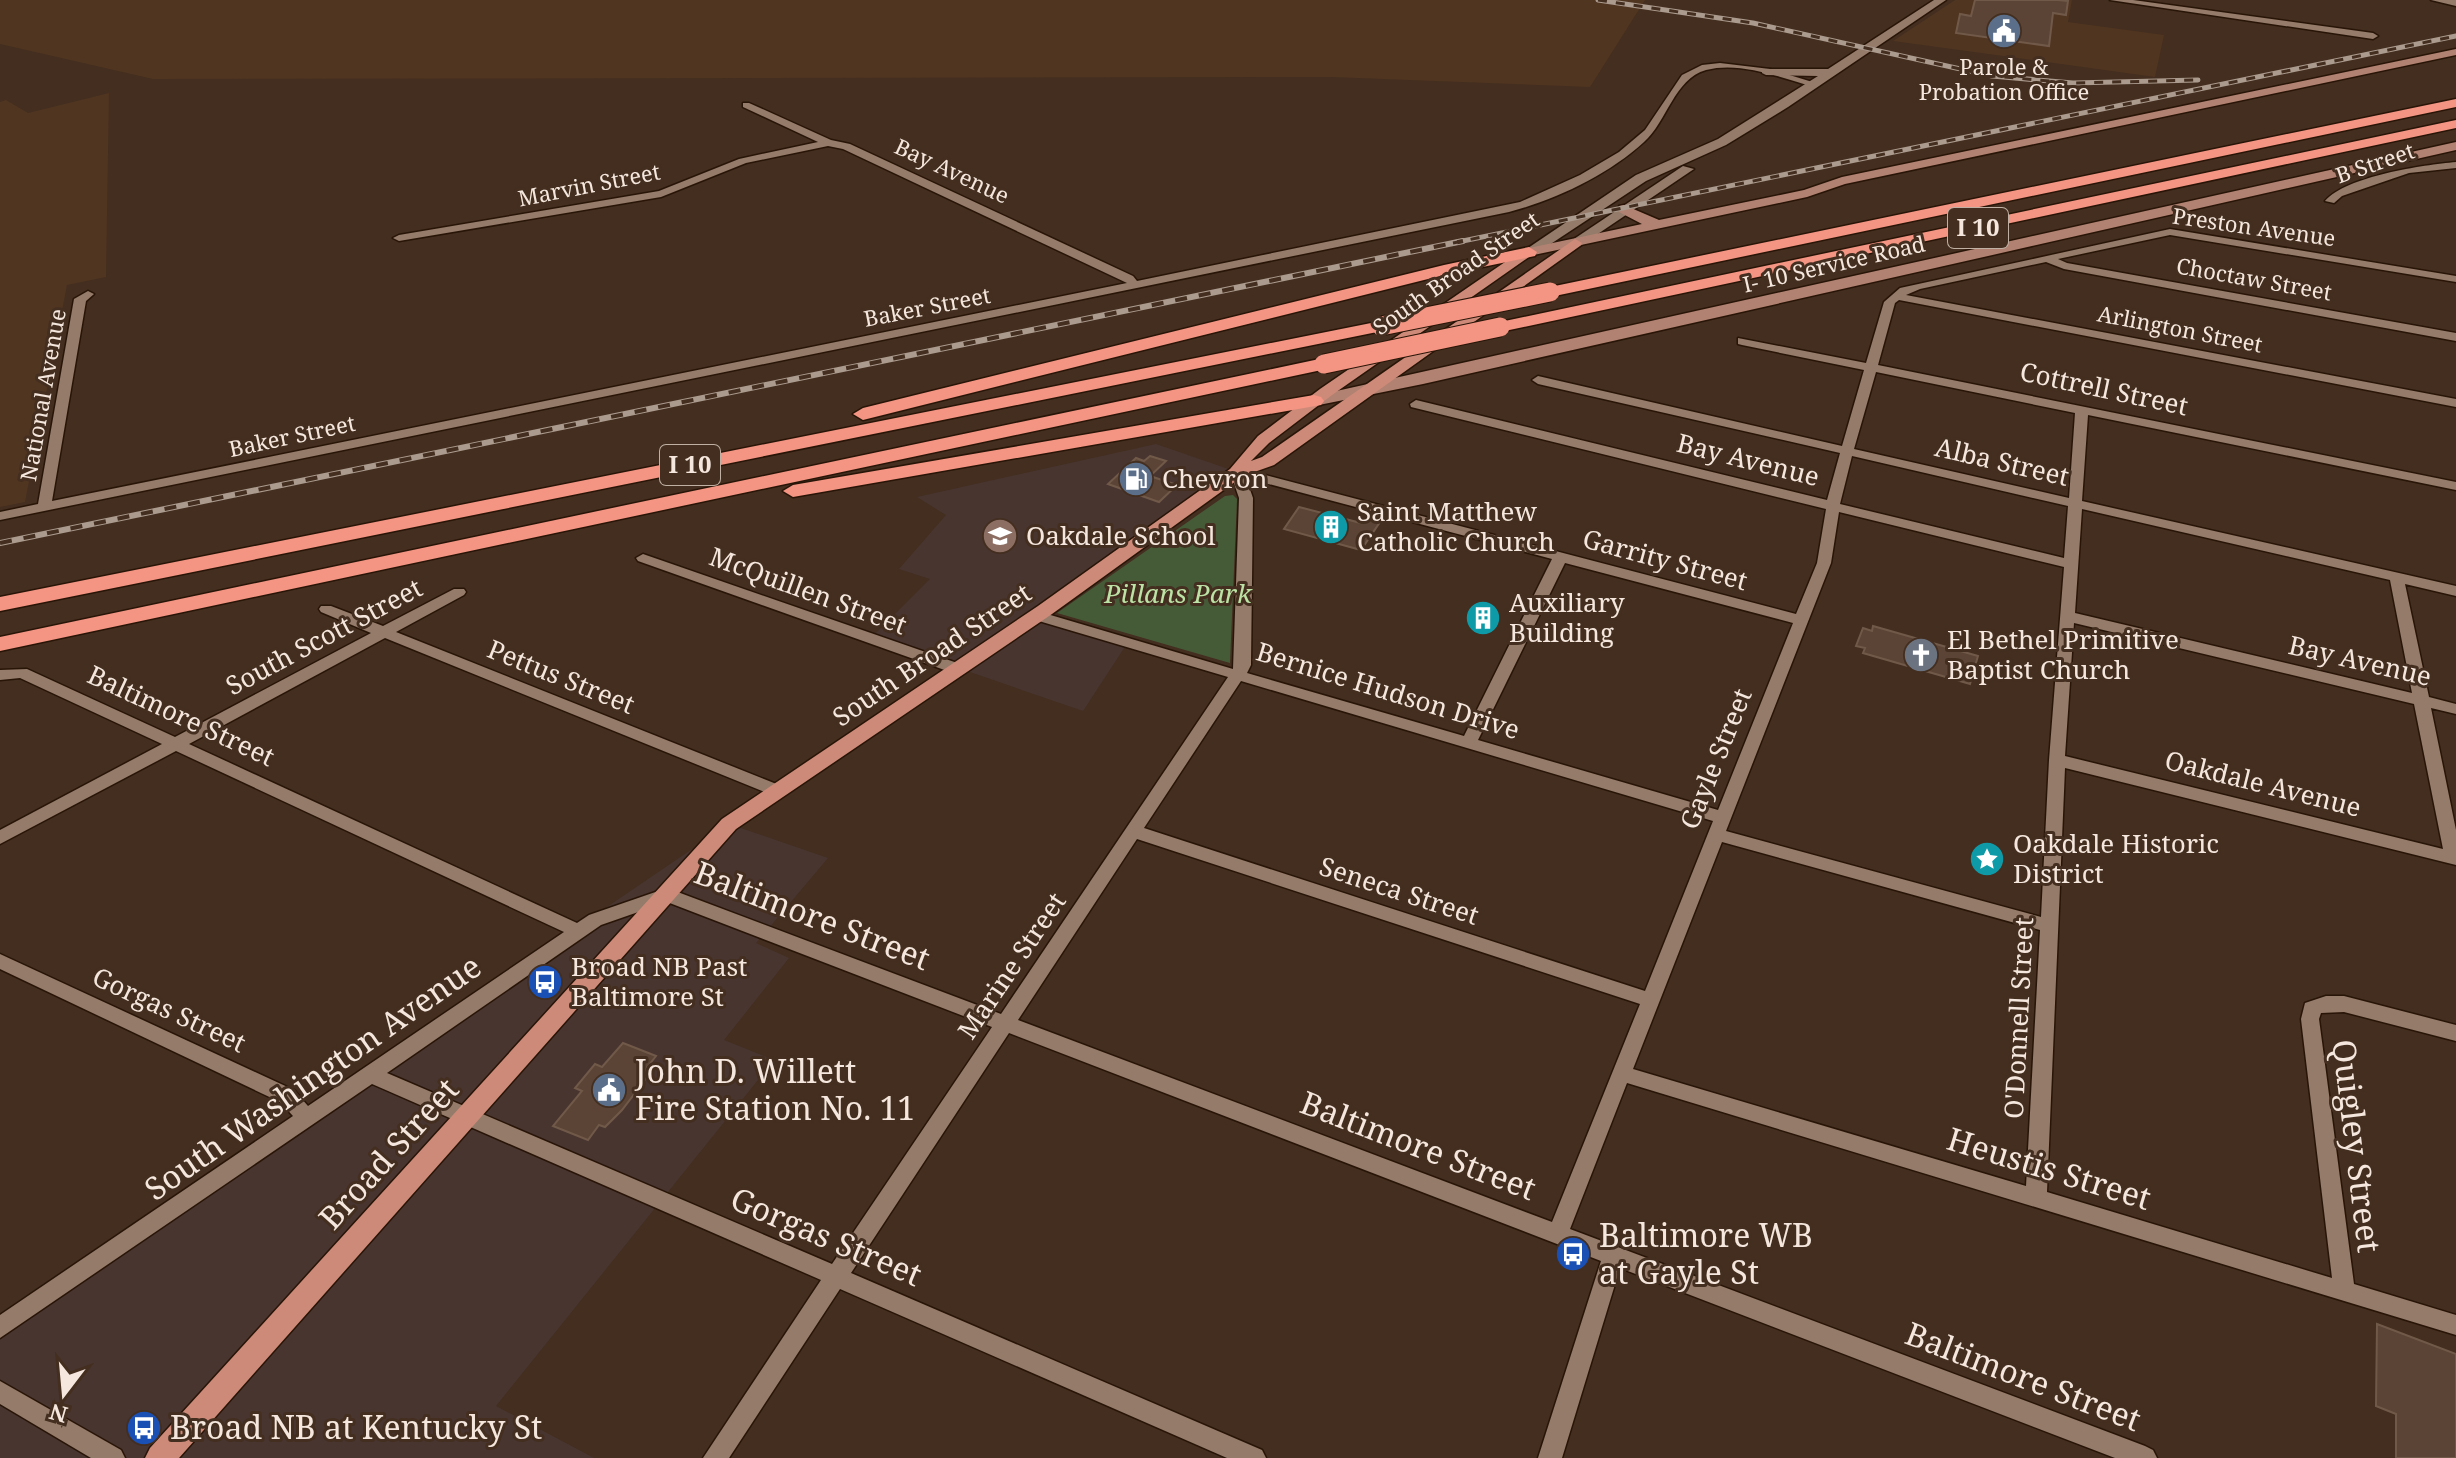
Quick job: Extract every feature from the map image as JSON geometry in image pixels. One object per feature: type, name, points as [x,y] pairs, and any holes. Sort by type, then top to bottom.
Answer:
[{"type":"highway","name":"I 10","points":[[0,604],[1550,292],[2456,103]]},
{"type":"highway","name":"I 10","points":[[0,644],[2456,124]]},
{"type":"highway","points":[[508,501],[584,475],[892,407],[1444,270],[1529,252]]},
{"type":"highway","points":[[510,534],[648,518],[1314,401]]},
{"type":"main road","points":[[1529,252],[1661,225],[1916,165],[2456,52]]},
{"type":"main road","name":"I- 10 Service Road","points":[[1314,401],[2456,146]]},
{"type":"main road","points":[[1624,209],[1637,218],[1661,225]]},
{"type":"main road","name":"South Broad Street","points":[[667,895],[729,824],[1037,616],[1237,472],[1268,461],[1575,243]]},
{"type":"main road","name":"South Broad Street","points":[[1237,472],[1243,458],[1260,442],[1314,401],[1529,252]]},
{"type":"main road","name":"Broad Street","points":[[160,1458],[667,895]]},
{"type":"street","name":"South Broad Street","points":[[1529,252],[1641,178],[1722,142],[1834,73],[1941,0]]},
{"type":"street","points":[[2114,0],[2373,36]]},
{"type":"street","points":[[2436,0],[2456,2]]},
{"type":"street","name":"Baker Street","points":[[0,516],[1441,225],[1531,204],[1643,139],[1693,72],[1716,67],[1760,70],[1814,84]]},
{"type":"street","points":[[1760,70],[1834,73]]},
{"type":"street","points":[[1760,70],[1776,84],[1784,104]]},
{"type":"street","name":"Bay Avenue","points":[[746,105],[828,143],[846,146],[925,182],[1129,278],[1134,286]]},
{"type":"street","name":"South Broad Street","points":[[1575,243],[1700,162],[1722,142]]},
{"type":"street","name":"Marvin Street","points":[[399,238],[661,194],[743,161],[828,143]]},
{"type":"street","name":"B Street","points":[[2330,201],[2338,194],[2408,170],[2456,165]]},
{"type":"street","name":"Preston Avenue","points":[[1895,296],[1918,286],[2151,235],[2188,233],[2456,279]]},
{"type":"street","name":"Choctaw Street","points":[[2046,258],[2064,266],[2456,337]]},
{"type":"street","name":"National Avenue","points":[[44,507],[80,299],[88,294]]},
{"type":"street","name":"Gayle Street","points":[[1558,1234],[1824,563],[1835,492],[1890,302],[1895,296]]},
{"type":"street","name":"Arlington Street","points":[[1895,296],[2456,403]]},
{"type":"street","name":"Cottrell Street","points":[[1742,341],[2456,486]]},
{"type":"street","name":"Alba Street","points":[[1538,380],[2456,591]]},
{"type":"street","name":"Bay Avenue","points":[[1416,404],[2069,564]]},
{"type":"street","name":"O'Donnell Street","points":[[2036,1198],[2057,760],[2082,409]]},
{"type":"street","name":"Garrity Street","points":[[1237,472],[1801,620]]},
{"type":"street","name":"Marine Street","points":[[715,1458],[1239,673],[1243,665],[1246,498],[1237,472]]},
{"type":"street","name":"McQuillen Street","points":[[643,558],[958,669]]},
{"type":"street","points":[[1469,742],[1560,558]]},
{"type":"street","points":[[2397,578],[2454,859]]},
{"type":"street","name":"South Scott Street","points":[[0,838],[459,592]]},
{"type":"street","name":"Pettus Street","points":[[326,609],[778,791]]},
{"type":"street","name":"Bernice Hudson Drive","points":[[1037,616],[1469,742],[1720,826],[2049,926]]},
{"type":"street","name":"Bay Avenue","points":[[2066,616],[2456,709]]},
{"type":"street","name":"Baltimore Street","points":[[0,675],[22,673],[578,931]]},
{"type":"street","name":"Oakdale Avenue","points":[[2057,760],[2454,859]]},
{"type":"street","name":"Seneca Street","points":[[1133,831],[1650,1000]]},
{"type":"street","name":"Baltimore Street","points":[[667,895],[2145,1458]]},
{"type":"street","name":"South Washington Avenue","points":[[0,1328],[578,931],[595,920],[667,895]]},
{"type":"street","name":"Gorgas Street","points":[[0,961],[287,1096],[307,1119]]},
{"type":"street","name":"Quigley Street","points":[[2344,1291],[2310,1019],[2312,1008],[2326,1003],[2344,1004],[2456,1033]]},
{"type":"street","name":"Heustis Street","points":[[1623,1074],[2456,1325]]},
{"type":"street","name":"Gorgas Street","points":[[372,1075],[1254,1458]]},
{"type":"street","points":[[1550,1458],[1613,1255]]},
{"type":"street","points":[[0,1392],[113,1458]]},
{"type":"shaded area","points":[[0,0],[1645,0],[1590,87],[1331,77],[153,79],[0,44]]},
{"type":"shaded area","points":[[1955,0],[2072,0],[2068,22],[2164,35],[2155,77],[1893,41]]},
{"type":"shaded area","points":[[109,93],[106,277],[67,285],[25,502],[0,507],[0,102],[6,100],[28,113]]},
{"type":"shaded area","points":[[1156,444],[1237,472],[1037,615],[1128,642],[1083,711],[871,638],[930,579],[899,569],[946,515],[917,497]]},
{"type":"shaded area","points":[[729,824],[828,858],[756,943],[789,958],[724,1040],[774,1060],[496,1406],[594,1458],[0,1458],[0,1320]]},
{"type":"green space","name":"Pillans Park","points":[[1233,495],[1237,499],[1230,663],[1057,613],[1225,496]]},
{"type":"building","points":[[1975,0],[2068,1],[2066,15],[2053,13],[2049,46],[1956,33],[1960,14],[1971,16]]},
{"type":"building","name":"Chevron","points":[[1150,456],[1166,461],[1150,476],[1177,485],[1159,502],[1108,484],[1136,458],[1144,461]]},
{"type":"building","name":"Saint Matthew Catholic Church","points":[[1299,507],[1361,523],[1365,518],[1380,522],[1361,550],[1284,529]]},
{"type":"building","name":"El Bethel Primitive Baptist Church","points":[[1873,626],[1978,656],[1970,684],[1863,653],[1865,648],[1856,646],[1863,628],[1872,631]]},
{"type":"building","name":"John D. Willett Fire Station No. 11","points":[[623,1043],[656,1056],[645,1070],[651,1072],[622,1110],[605,1127],[599,1125],[588,1140],[553,1126],[582,1091],[575,1088],[595,1064],[602,1067]]},
{"type":"building","points":[[2377,1324],[2456,1354],[2456,1458],[2396,1458],[2396,1414],[2376,1406]]},
{"type":"railway","points":[[1598,0],[1753,23],[1992,76],[2073,83],[2198,80]]},
{"type":"railway","points":[[1453,243],[2456,36]]},
{"type":"railway","points":[[0,543],[1463,241]]},
{"type":"place","name":"Parole & Probation Office","points":[[2004,31]]},
{"type":"place","name":"Chevron","points":[[1136,479]]},
{"type":"place","name":"Saint Matthew Catholic Church","points":[[1331,527]]},
{"type":"place","name":"Oakdale School","points":[[1000,536]]},
{"type":"place","name":"Auxiliary Building","points":[[1483,618]]},
{"type":"place","name":"El Bethel Primitive Baptist Church","points":[[1921,655]]},
{"type":"place","name":"Oakdale Historic District","points":[[1987,859]]},
{"type":"place","name":"Broad NB Past Baltimore St","points":[[545,982]]},
{"type":"place","name":"John D. Willett Fire Station No. 11","points":[[609,1090]]},
{"type":"place","name":"Baltimore WB at Gayle St","points":[[1573,1254]]},
{"type":"place","name":"Broad NB at Kentucky St","points":[[144,1428]]}]
